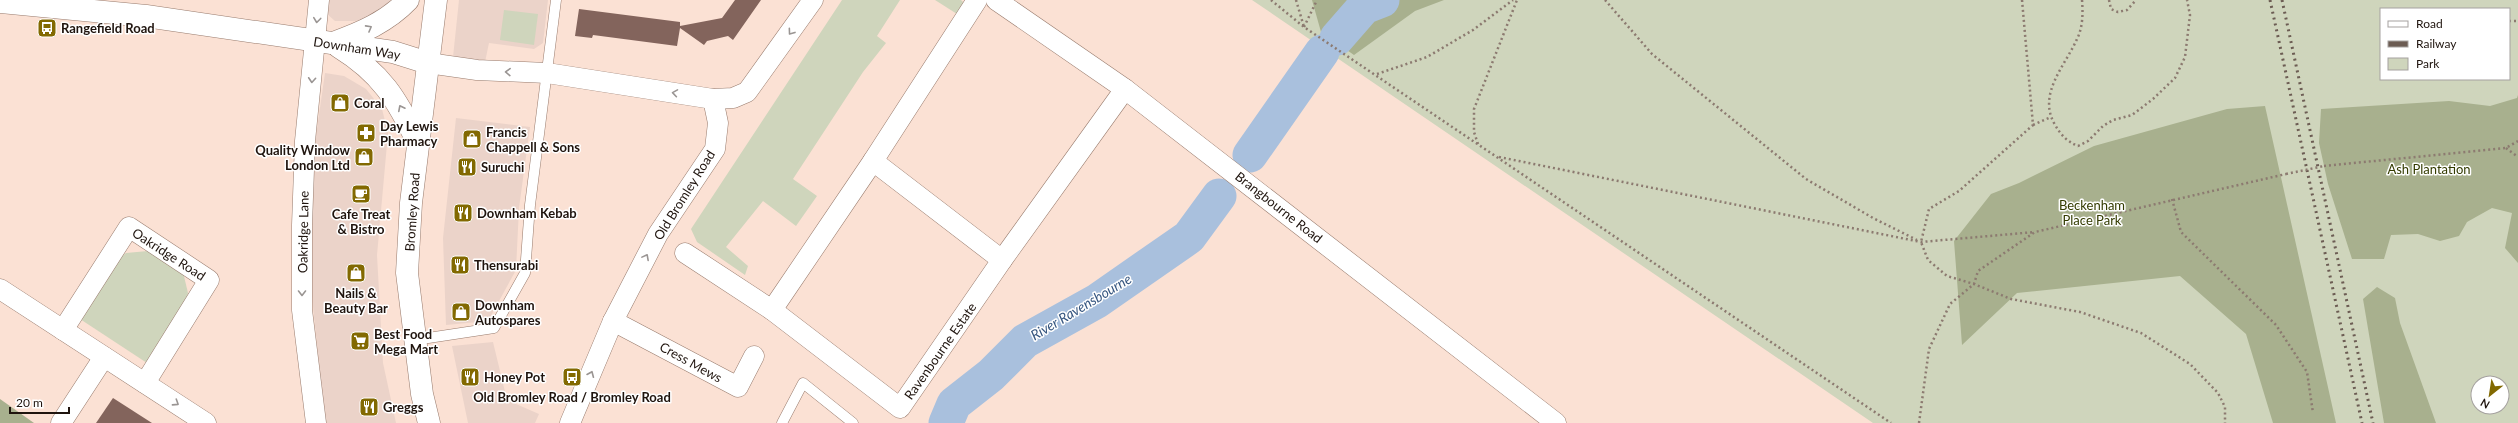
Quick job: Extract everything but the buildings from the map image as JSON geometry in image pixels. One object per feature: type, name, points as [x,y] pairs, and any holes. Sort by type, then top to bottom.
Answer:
[{"type":"street","name":"Oakridge Lane","points":[[316,423],[302,310],[305,141],[324,42],[319,0]]},
{"type":"street","points":[[324,42],[362,32],[383,20],[408,0]]},
{"type":"street","name":"Bromley Road","points":[[428,423],[422,394],[407,273],[411,203],[436,0]]},
{"type":"street","points":[[713,99],[733,98],[748,92],[813,0]]},
{"type":"street","points":[[772,310],[873,161],[977,0]]},
{"type":"street","name":"Brangbourne Road","points":[[996,0],[1125,89],[1251,185],[1556,423]]},
{"type":"street","name":"Downham Way","points":[[0,2],[146,16],[393,52],[428,63],[454,68],[547,73],[713,99]]},
{"type":"street","points":[[324,42],[368,66],[384,83],[398,102],[418,143]]},
{"type":"street","name":"Ravenbourne Estate","points":[[685,252],[772,310],[900,408],[1002,260],[1125,89]]},
{"type":"street","name":"Old Bromley Road","points":[[570,423],[613,321],[658,234],[714,149],[718,123],[713,99]]},
{"type":"street","points":[[873,161],[1002,260]]},
{"type":"street","name":"Oakridge Road","points":[[63,330],[129,228],[209,280],[145,383]]},
{"type":"street","points":[[0,289],[206,423]]},
{"type":"street","name":"Cress Mews","points":[[613,321],[738,387],[754,356]]},
{"type":"street","points":[[61,423],[104,357]]},
{"type":"lane","points":[[415,340],[494,328],[525,274],[530,205],[556,0]]},
{"type":"lane","points":[[782,423],[803,383],[853,423]]},
{"type":"path","points":[[1271,0],[1304,27],[1377,74],[1891,423]]},
{"type":"path","points":[[1296,0],[1304,27]]},
{"type":"path","points":[[1304,27],[1317,0]]},
{"type":"path","points":[[1377,74],[1427,57],[1473,30],[1513,0]]},
{"type":"path","points":[[1478,144],[1474,132],[1474,109],[1517,0]]},
{"type":"path","points":[[2022,0],[2033,125]]},
{"type":"path","points":[[2082,0],[2083,16],[2078,38],[2054,82],[2048,102],[2051,117],[2068,141],[2078,146],[2088,141],[2102,126],[2132,115],[2153,99],[2175,78],[2185,57],[2190,15],[2186,0]]},
{"type":"path","points":[[2109,0],[2111,9],[2118,12],[2127,10],[2136,0]]},
{"type":"path","points":[[1605,1],[1652,54],[1806,179],[1872,218],[1921,242]]},
{"type":"path","points":[[2051,117],[2033,125],[1959,191],[1929,210],[1921,242],[1928,260],[1947,276],[1974,284],[2011,299],[2080,312],[2141,334],[2190,364],[2218,393],[2225,407],[2225,423]]},
{"type":"path","points":[[1496,156],[1921,242],[2035,232],[2172,199],[2324,166],[2506,148],[2518,141]]},
{"type":"path","points":[[2506,148],[2518,157]]},
{"type":"path","points":[[2172,199],[2181,232],[2276,325],[2307,372],[2313,413]]},
{"type":"path","points":[[1919,423],[1929,349],[1950,304],[1974,284],[1978,271],[2035,232]]},
{"type":"shaded area","points":[[323,0],[398,0],[366,19],[355,21],[335,21],[326,13]]},
{"type":"shaded area","points":[[459,0],[548,0],[543,43],[534,49],[489,43],[485,62],[453,57]]},
{"type":"shaded area","points":[[325,73],[344,76],[366,89],[382,109],[388,133],[377,255],[383,363],[396,423],[325,423],[304,219]]},
{"type":"shaded area","points":[[456,118],[530,127],[519,208],[516,270],[488,321],[446,325],[443,238]]},
{"type":"shaded area","points":[[493,342],[507,400],[539,414],[535,423],[468,423],[452,346]]},
{"type":"green space","points":[[842,0],[900,0],[877,36],[886,43],[863,72],[793,179],[817,196],[796,226],[763,201],[726,247],[748,266],[745,275],[697,242],[691,229]]},
{"type":"green space","points":[[935,0],[961,0],[964,3],[957,14]]},
{"type":"green space","name":"Beckenham Place Park","points":[[1252,0],[2518,0],[2518,423],[1873,423]]},
{"type":"green space","points":[[1312,0],[1444,0],[1415,11],[1354,55],[1321,32]]},
{"type":"green space","points":[[504,10],[538,14],[534,45],[500,40]]},
{"type":"green space","name":"Ash Plantation","points":[[2518,95],[2518,263],[2505,248],[2512,213],[2492,208],[2467,222],[2459,236],[2440,241],[2418,234],[2391,235],[2384,259],[2352,259],[2328,184],[2319,143],[2321,109],[2449,101],[2490,106],[2517,98]]},
{"type":"green space","points":[[2265,106],[2336,423],[2273,423],[2246,334],[2180,276],[2017,293],[1962,345],[1954,241],[1991,194],[2019,183],[2094,146],[2227,109]]},
{"type":"green space","points":[[148,251],[183,272],[188,293],[185,304],[147,363],[80,319],[120,258],[126,253]]},
{"type":"green space","points":[[2377,287],[2395,298],[2400,323],[2436,423],[2384,423],[2363,299]]},
{"type":"green space","points":[[0,399],[34,423],[0,423]]},
{"type":"waterway","name":"River Ravensbourne","points":[[1337,38],[1364,7],[1382,0]]},
{"type":"waterway","name":"River Ravensbourne","points":[[1250,155],[1322,52]]},
{"type":"waterway","name":"River Ravensbourne","points":[[946,423],[954,404],[991,375],[1025,341],[1097,301],[1189,237],[1219,196]]},
{"type":"railway","points":[[2270,0],[2362,423]]},
{"type":"railway","points":[[2282,0],[2373,423]]},
{"type":"place","name":"Rangefield Road","points":[[47,28]]},
{"type":"place","name":"Coral","points":[[340,103]]},
{"type":"place","name":"Day Lewis Pharmacy","points":[[366,133]]},
{"type":"place","name":"Francis Chappell & Sons","points":[[472,139]]},
{"type":"place","name":"Quality Window London Ltd","points":[[364,157]]},
{"type":"place","name":"Suruchi","points":[[467,167]]},
{"type":"place","name":"Cafe Treat & Bistro","points":[[361,194]]},
{"type":"place","name":"Downham Kebab","points":[[463,213]]},
{"type":"place","name":"Thensurabi","points":[[460,265]]},
{"type":"place","name":"Nails & Beauty Bar","points":[[356,273]]},
{"type":"place","name":"Downham Autospares","points":[[461,312]]},
{"type":"place","name":"Best Food Mega Mart","points":[[360,341]]},
{"type":"place","name":"Honey Pot","points":[[470,377]]},
{"type":"place","name":"Old Bromley Road / Bromley Road","points":[[572,377]]},
{"type":"place","name":"Greggs","points":[[369,407]]}]
